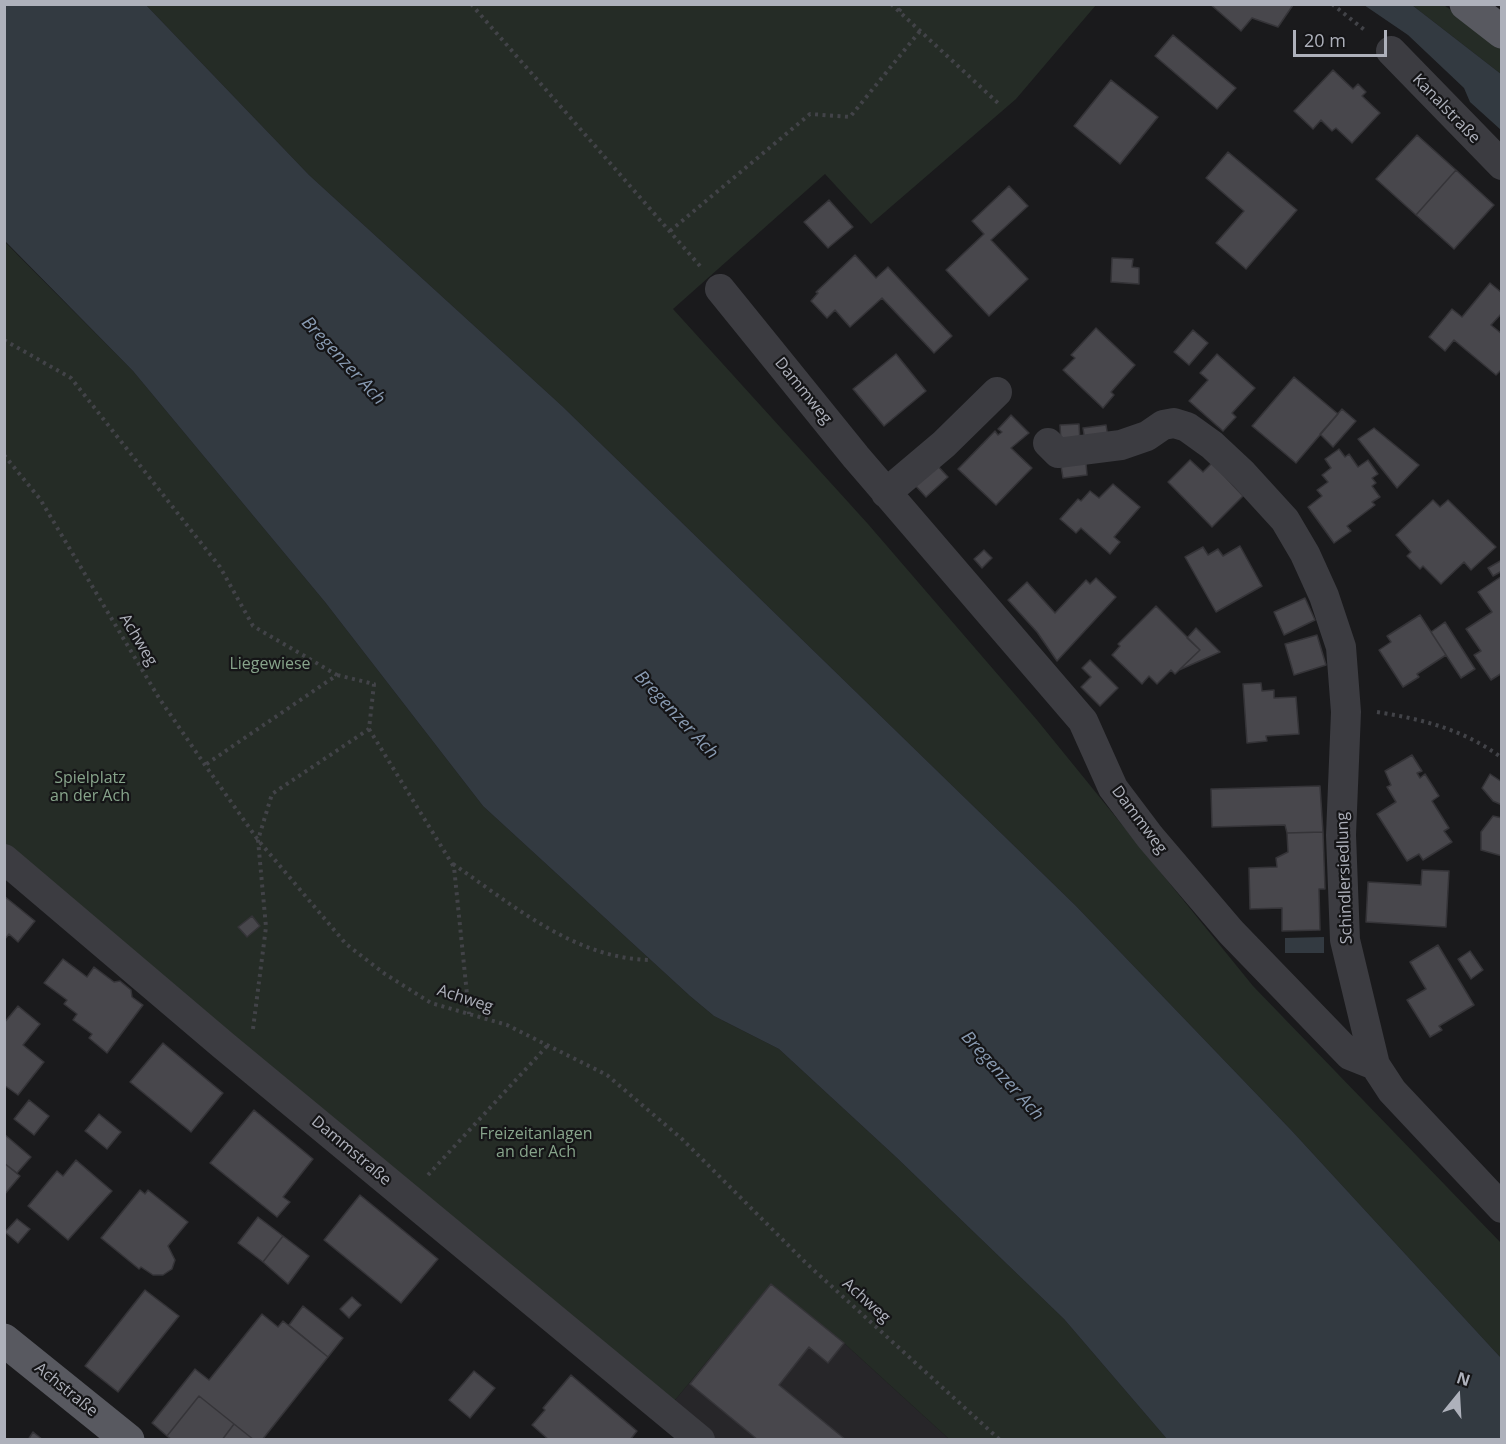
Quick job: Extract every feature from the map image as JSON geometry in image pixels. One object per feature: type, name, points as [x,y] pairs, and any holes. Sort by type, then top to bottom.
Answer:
[{"type":"main road","points":[[1466,4],[1502,32]]},
{"type":"main road","name":"Achstraße","points":[[4,1340],[124,1438]]},
{"type":"street","name":"Kanalstraße","points":[[1391,51],[1502,165]]},
{"type":"street","name":"Dammweg","points":[[720,289],[886,492],[1083,721],[1113,788],[1224,923],[1350,1055],[1375,1065]]},
{"type":"street","points":[[886,492],[944,444],[998,392]]},
{"type":"street","name":"Schindlersiedlung","points":[[1048,443],[1058,453],[1121,445],[1147,436],[1162,425],[1174,423],[1187,427],[1244,474],[1285,520],[1305,554],[1324,596],[1341,647],[1346,712],[1341,835],[1345,940],[1375,1065],[1392,1091],[1502,1208]]},
{"type":"street","name":"Dammstraße","points":[[4,859],[700,1440]]},
{"type":"path","points":[[471,4],[720,289]]},
{"type":"path","points":[[891,4],[999,104]]},
{"type":"path","points":[[899,11],[904,4]]},
{"type":"path","points":[[1332,4],[1391,51]]},
{"type":"path","points":[[670,231],[810,114],[850,117],[920,31]]},
{"type":"path","points":[[4,340],[71,378],[220,567],[253,626],[337,675],[374,684],[369,729],[452,864],[560,937],[628,959],[651,960]]},
{"type":"path","name":"Achweg","points":[[4,455],[40,499],[159,698],[205,765],[258,840],[346,944],[385,974],[431,1003],[507,1025],[607,1075],[682,1139],[806,1263],[1000,1440]]},
{"type":"path","points":[[205,765],[337,675]]},
{"type":"path","points":[[1346,712],[1374,711],[1414,718],[1461,734],[1502,758]]},
{"type":"path","points":[[248,1065],[266,927],[258,840],[272,794],[369,729]]},
{"type":"path","points":[[452,864],[469,1014]]},
{"type":"path","points":[[407,1197],[548,1045]]},
{"type":"shaded area","points":[[771,1284],[844,1343],[949,1439],[700,1439],[666,1411]]},
{"type":"green space","points":[[146,5],[1096,5],[1016,99],[871,224],[825,174],[673,309],[868,524],[1037,720],[1253,986],[1501,1243],[1501,1358],[1292,1131],[1076,906],[562,406],[309,175]]},
{"type":"green space","points":[[1412,5],[1444,5],[1501,47],[1501,74]]},
{"type":"green space","points":[[4,241],[133,371],[325,602],[483,806],[690,996],[714,1016],[779,1049],[896,1157],[1064,1319],[1167,1439],[949,1439],[844,1343],[771,1284],[666,1411],[5,858]]},
{"type":"water","name":"Bregenzer Ach","points":[[5,4],[146,5],[309,175],[562,406],[1076,906],[1292,1131],[1501,1358],[1501,1439],[1167,1439],[1064,1319],[896,1157],[779,1049],[714,1016],[690,996],[483,806],[325,602],[133,371],[5,241]]},
{"type":"water","points":[[1364,5],[1412,5],[1501,74],[1501,130],[1470,102],[1464,88],[1408,35]]},
{"type":"water","points":[[1324,937],[1324,953],[1285,953],[1285,938]]},
{"type":"building","points":[[1210,4],[1293,5],[1278,27],[1252,18],[1241,31]]},
{"type":"building","points":[[1173,35],[1236,88],[1217,109],[1155,56]]},
{"type":"building","points":[[1333,70],[1353,89],[1358,84],[1366,92],[1362,96],[1380,113],[1352,143],[1336,128],[1332,131],[1321,120],[1313,129],[1294,111]]},
{"type":"building","points":[[1111,80],[1158,117],[1120,164],[1074,126]]},
{"type":"building","points":[[1417,135],[1456,170],[1416,215],[1376,179]]},
{"type":"building","points":[[1228,152],[1297,210],[1246,269],[1216,243],[1244,211],[1206,178]]},
{"type":"building","points":[[1456,170],[1494,205],[1454,249],[1416,215]]},
{"type":"building","points":[[1009,186],[1028,206],[991,240],[1028,279],[989,316],[946,270],[984,234],[972,221]]},
{"type":"building","points":[[829,200],[853,227],[828,248],[804,222]]},
{"type":"building","points":[[855,255],[876,278],[888,267],[952,336],[934,353],[882,298],[850,327],[835,310],[827,318],[811,301],[818,293],[816,292]]},
{"type":"building","points":[[1112,258],[1133,259],[1132,267],[1139,268],[1139,284],[1111,282]]},
{"type":"building","points":[[1490,283],[1502,293],[1502,313],[1491,325],[1502,334],[1502,369],[1496,375],[1454,340],[1445,351],[1429,337],[1452,309],[1462,317]]},
{"type":"building","points":[[1096,328],[1135,365],[1111,392],[1114,395],[1103,408],[1063,370],[1075,358],[1071,355]]},
{"type":"building","points":[[1193,330],[1208,343],[1189,365],[1174,352]]},
{"type":"building","points":[[896,354],[926,391],[884,426],[853,389]]},
{"type":"building","points":[[1217,354],[1255,388],[1232,413],[1236,417],[1223,431],[1189,401],[1208,380],[1200,373]]},
{"type":"building","points":[[1294,377],[1338,414],[1296,463],[1252,426]]},
{"type":"building","points":[[1342,409],[1356,421],[1333,447],[1320,434]]},
{"type":"building","points":[[1011,415],[1029,433],[1011,448],[1032,468],[996,505],[958,469],[995,431],[998,435],[1002,432],[998,429]]},
{"type":"building","points":[[1079,424],[1080,442],[1061,443],[1060,425]]},
{"type":"building","points":[[1106,425],[1108,437],[1085,441],[1083,428]]},
{"type":"building","points":[[1374,428],[1419,465],[1397,488],[1358,439]]},
{"type":"building","points":[[1339,449],[1345,457],[1349,454],[1358,467],[1368,460],[1378,474],[1372,478],[1376,483],[1372,486],[1380,497],[1372,502],[1375,505],[1347,526],[1351,531],[1334,543],[1308,507],[1322,496],[1317,490],[1328,482],[1322,475],[1331,468],[1325,459]]},
{"type":"building","points":[[1190,460],[1203,472],[1212,463],[1243,496],[1212,527],[1168,482]]},
{"type":"building","points":[[935,463],[948,477],[926,497],[913,483]]},
{"type":"building","points":[[1086,463],[1087,475],[1063,478],[1061,466]]},
{"type":"building","points":[[1113,484],[1140,507],[1114,537],[1120,542],[1110,554],[1081,528],[1076,533],[1060,519],[1078,499],[1081,501],[1090,491],[1099,498]]},
{"type":"building","points":[[1433,500],[1440,507],[1448,500],[1496,547],[1471,570],[1464,562],[1441,584],[1423,566],[1420,569],[1407,556],[1411,552],[1396,535]]},
{"type":"building","points":[[1240,546],[1262,586],[1216,612],[1185,557],[1203,547],[1208,555],[1218,549],[1223,556]]},
{"type":"building","points":[[984,550],[992,558],[982,568],[974,559]]},
{"type":"building","points":[[1502,560],[1502,571],[1493,576],[1488,568]]},
{"type":"building","points":[[1502,576],[1502,673],[1491,680],[1474,655],[1481,651],[1466,629],[1492,612],[1478,592]]},
{"type":"building","points":[[1096,578],[1116,597],[1057,661],[1037,632],[1008,600],[1027,582],[1055,613],[1086,580],[1090,584]]},
{"type":"building","points":[[1305,598],[1315,620],[1284,635],[1274,612]]},
{"type":"building","points":[[1156,606],[1200,650],[1175,674],[1171,670],[1157,684],[1149,676],[1142,684],[1112,655],[1120,646],[1118,644]]},
{"type":"building","points":[[1420,615],[1446,655],[1417,674],[1419,677],[1403,687],[1379,650],[1391,642],[1387,636]]},
{"type":"building","points":[[1445,622],[1475,669],[1461,678],[1431,632]]},
{"type":"building","points":[[1196,628],[1220,652],[1179,670],[1200,650],[1187,638]]},
{"type":"building","points":[[1317,635],[1326,665],[1294,675],[1285,644]]},
{"type":"building","points":[[1090,660],[1118,688],[1100,706],[1081,687],[1091,677],[1082,668]]},
{"type":"building","points":[[1261,683],[1262,691],[1274,690],[1274,698],[1296,697],[1299,734],[1266,736],[1267,741],[1247,743],[1243,684]]},
{"type":"building","points":[[1412,755],[1422,771],[1417,773],[1420,778],[1425,774],[1439,796],[1432,801],[1449,828],[1444,831],[1452,842],[1423,860],[1419,854],[1407,861],[1377,814],[1396,802],[1387,787],[1391,785],[1385,771]]},
{"type":"building","points":[[1490,774],[1502,782],[1502,805],[1493,801],[1482,788]]},
{"type":"building","points":[[1320,786],[1323,832],[1287,833],[1285,825],[1212,827],[1211,789]]},
{"type":"building","points":[[1493,816],[1502,818],[1502,856],[1481,850],[1481,832]]},
{"type":"building","points":[[1323,832],[1325,889],[1319,889],[1320,930],[1282,931],[1282,908],[1250,909],[1249,868],[1277,867],[1276,858],[1288,852],[1287,833]]},
{"type":"building","points":[[1422,870],[1449,871],[1446,927],[1366,922],[1368,882],[1421,885]]},
{"type":"building","points":[[4,896],[35,921],[18,942],[9,934],[4,940]]},
{"type":"building","points":[[252,916],[260,926],[247,937],[238,927]]},
{"type":"building","points":[[1438,945],[1474,1005],[1439,1026],[1442,1030],[1430,1037],[1407,1000],[1426,989],[1410,962]]},
{"type":"building","points":[[1470,951],[1483,970],[1471,979],[1458,959]]},
{"type":"building","points":[[63,959],[87,977],[94,967],[114,982],[120,981],[131,990],[132,997],[143,1005],[107,1053],[89,1038],[92,1034],[73,1020],[77,1014],[64,1004],[67,1000],[44,983]]},
{"type":"building","points":[[18,1006],[40,1024],[23,1045],[44,1062],[18,1095],[4,1085],[4,1023]]},
{"type":"building","points":[[163,1043],[223,1093],[191,1132],[130,1082]]},
{"type":"building","points":[[29,1100],[49,1116],[34,1135],[14,1119]]},
{"type":"building","points":[[254,1110],[313,1159],[283,1197],[290,1202],[277,1217],[210,1163]]},
{"type":"building","points":[[99,1114],[121,1132],[107,1149],[85,1131]]},
{"type":"building","points":[[4,1134],[31,1157],[17,1173],[4,1163]]},
{"type":"building","points":[[76,1160],[112,1191],[68,1240],[28,1206],[57,1171],[63,1176]]},
{"type":"building","points":[[4,1163],[20,1176],[4,1195]]},
{"type":"building","points":[[140,1190],[145,1194],[148,1190],[188,1222],[168,1246],[175,1260],[172,1269],[163,1275],[153,1275],[141,1267],[139,1269],[101,1238]]},
{"type":"building","points":[[360,1195],[438,1259],[401,1303],[324,1240]]},
{"type":"building","points":[[258,1217],[283,1236],[263,1262],[238,1243]]},
{"type":"building","points":[[17,1219],[30,1229],[18,1243],[5,1232]]},
{"type":"building","points":[[283,1236],[309,1256],[288,1284],[263,1262]]},
{"type":"building","points":[[771,1284],[844,1343],[828,1363],[809,1347],[779,1385],[846,1440],[758,1440],[690,1384]]},
{"type":"building","points":[[145,1290],[179,1316],[118,1392],[85,1366]]},
{"type":"building","points":[[352,1297],[361,1305],[349,1318],[340,1309]]},
{"type":"building","points":[[303,1306],[343,1338],[328,1357],[289,1325]]},
{"type":"building","points":[[262,1314],[278,1327],[283,1321],[328,1357],[262,1440],[254,1440],[199,1396],[167,1436],[152,1423],[195,1369],[209,1380]]},
{"type":"building","points":[[474,1371],[495,1388],[470,1418],[449,1400]]},
{"type":"building","points":[[571,1375],[637,1431],[630,1440],[549,1440],[532,1425]]},
{"type":"building","points":[[199,1396],[234,1424],[222,1440],[172,1440],[167,1436]]},
{"type":"building","points":[[234,1424],[254,1440],[222,1440]]},
{"type":"building","points":[[33,1432],[43,1440],[28,1440]]},
{"type":"park label","name":"Liegewiese","points":[[270,664]]},
{"type":"park label","name":"Spielplatz an der Ach","points":[[90,787]]},
{"type":"park label","name":"Freizeitanlagen an der Ach","points":[[536,1143]]}]
